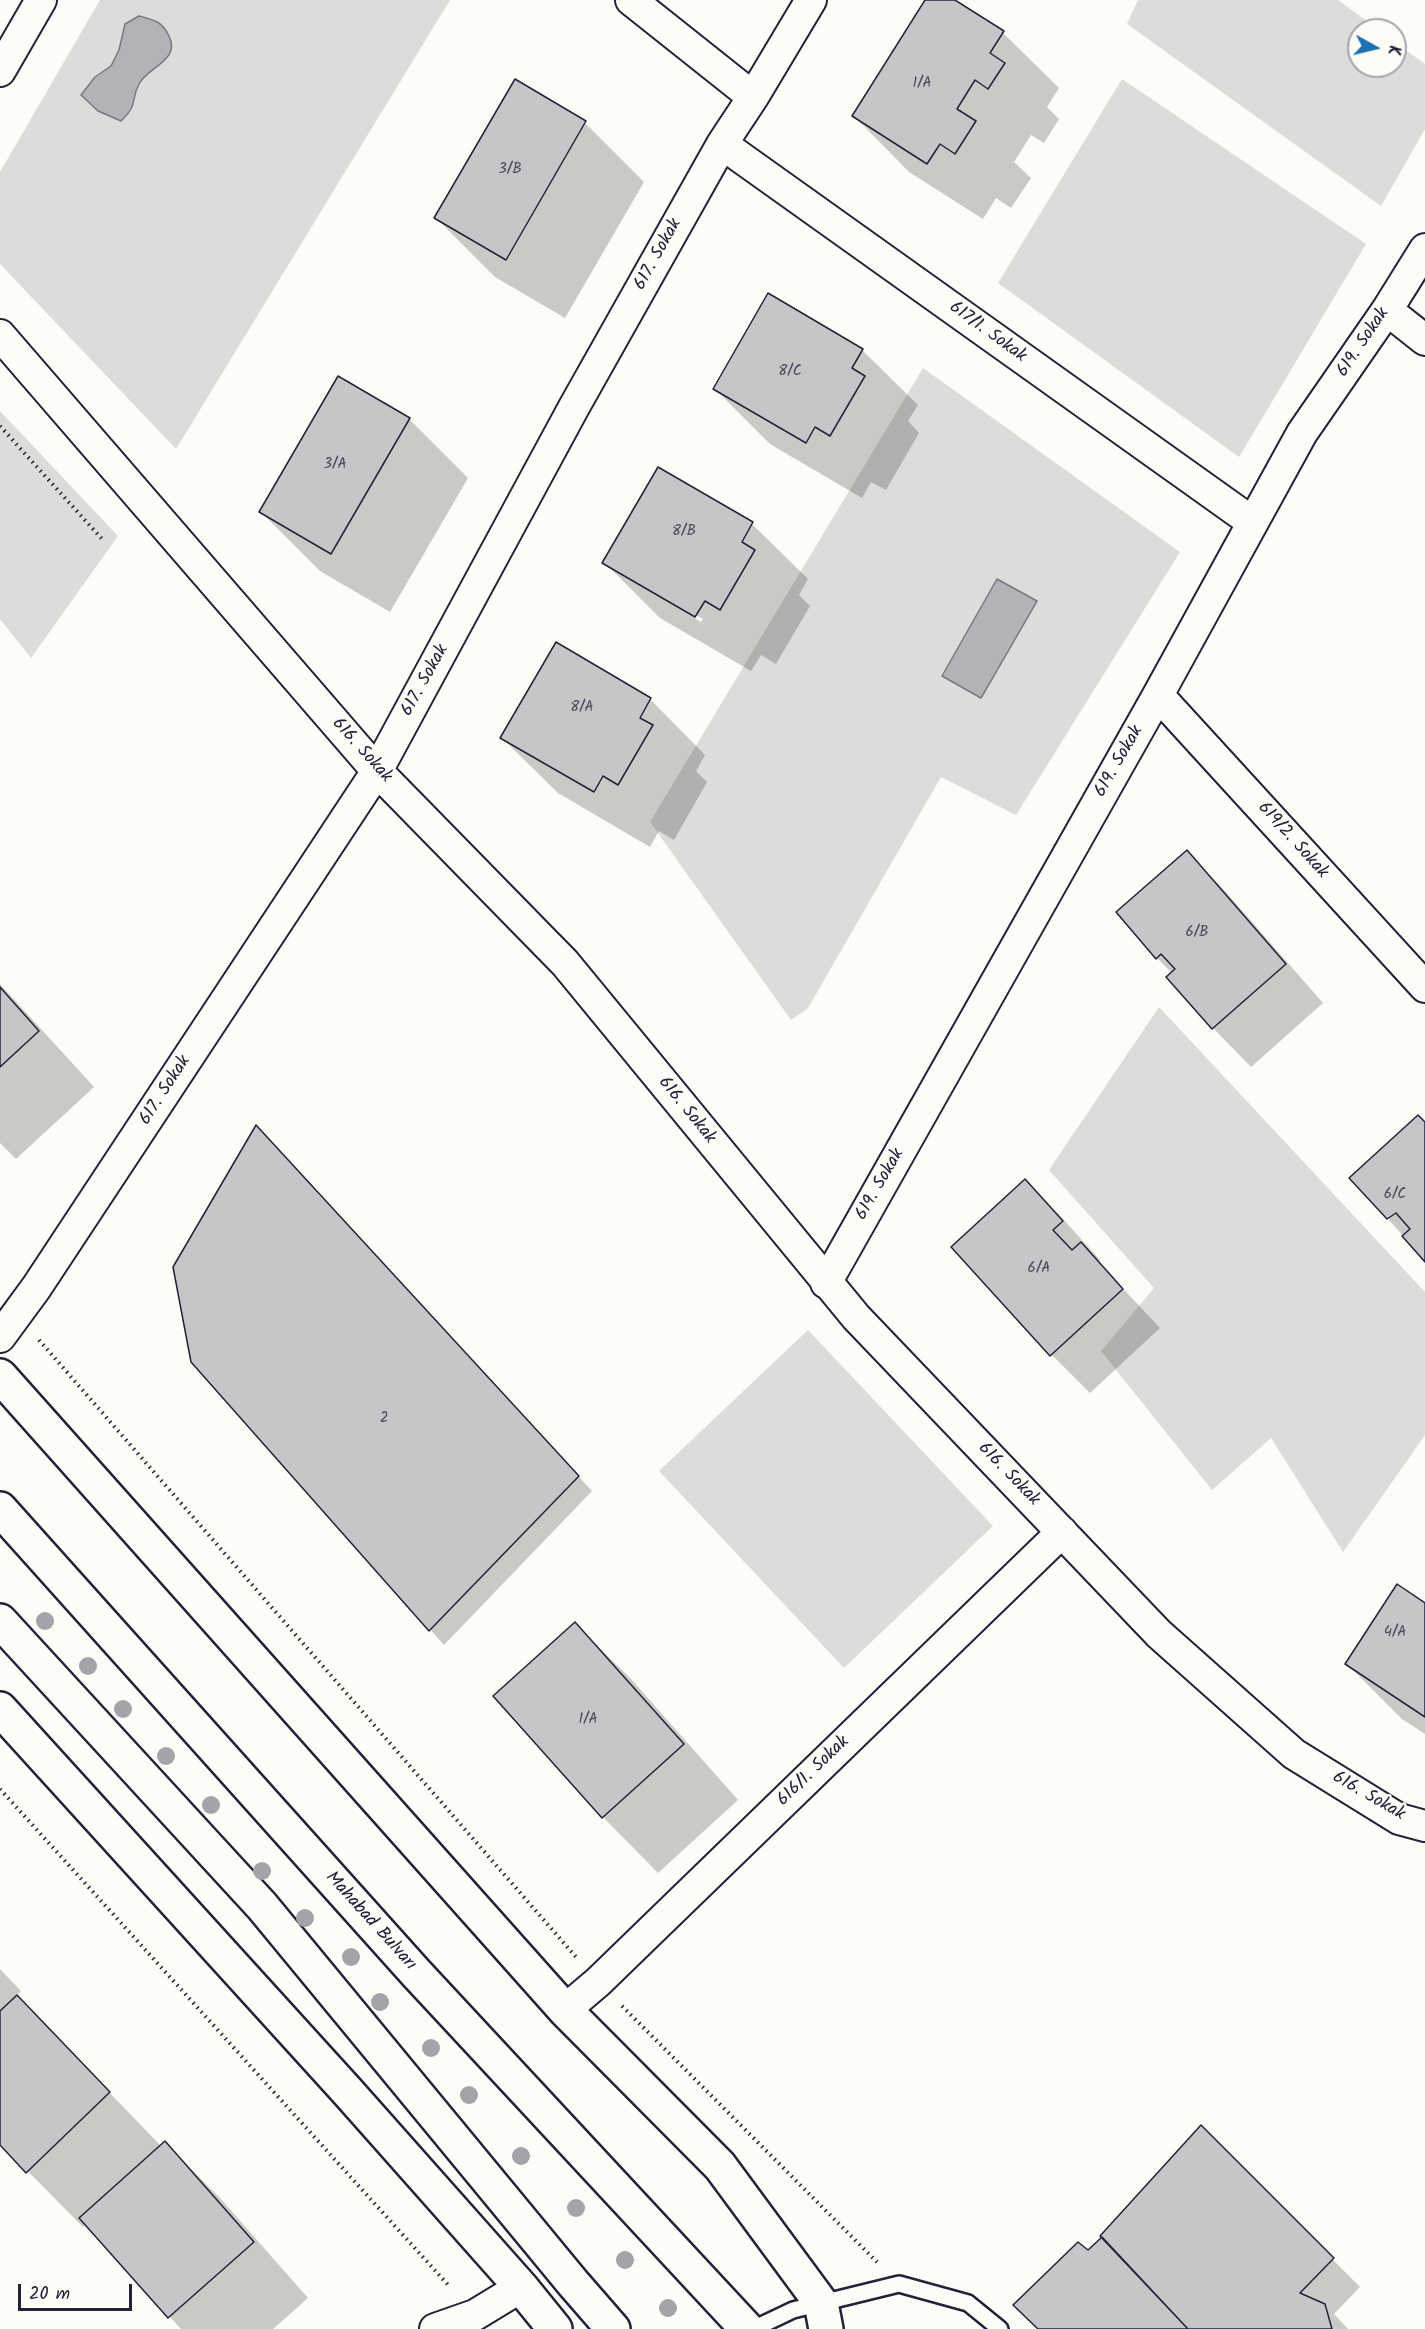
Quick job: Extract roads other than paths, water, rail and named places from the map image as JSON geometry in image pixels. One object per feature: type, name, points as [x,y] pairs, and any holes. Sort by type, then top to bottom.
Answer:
[{"type":"main road","points":[[0,1376],[565,2010],[720,2166],[823,2316]]},
{"type":"main road","name":"Mahabad Bulvarı","points":[[0,1509],[416,1973],[747,2329]]},
{"type":"main road","points":[[0,1621],[262,1906],[614,2329]]},
{"type":"main road","points":[[0,1709],[348,2092],[521,2287],[555,2329]]},
{"type":"street","points":[[0,71],[41,0]]},
{"type":"street","points":[[631,0],[753,97]]},
{"type":"street","name":"617. Sokak","points":[[9,1326],[377,771],[574,408],[722,144],[811,0]]},
{"type":"street","name":"617/1. Sokak","points":[[722,144],[1252,522]]},
{"type":"street","name":"619. Sokak","points":[[826,1283],[1158,695],[1302,433],[1387,310],[1425,249]]},
{"type":"street","points":[[1387,310],[1425,340]]},
{"type":"street","name":"616. Sokak","points":[[0,335],[377,771],[565,963],[856,1317],[1160,1634],[1294,1754],[1400,1818],[1425,1826]]},
{"type":"street","name":"619/2. Sokak","points":[[1158,695],[1425,987]]},
{"type":"street","name":"616/1. Sokak","points":[[565,2010],[598,1982],[1062,1532]]},
{"type":"street","points":[[435,2329],[475,2315],[521,2287]]},
{"type":"lane","points":[[753,2329],[793,2310],[823,2316],[900,2284],[968,2303],[1000,2329]]}]
